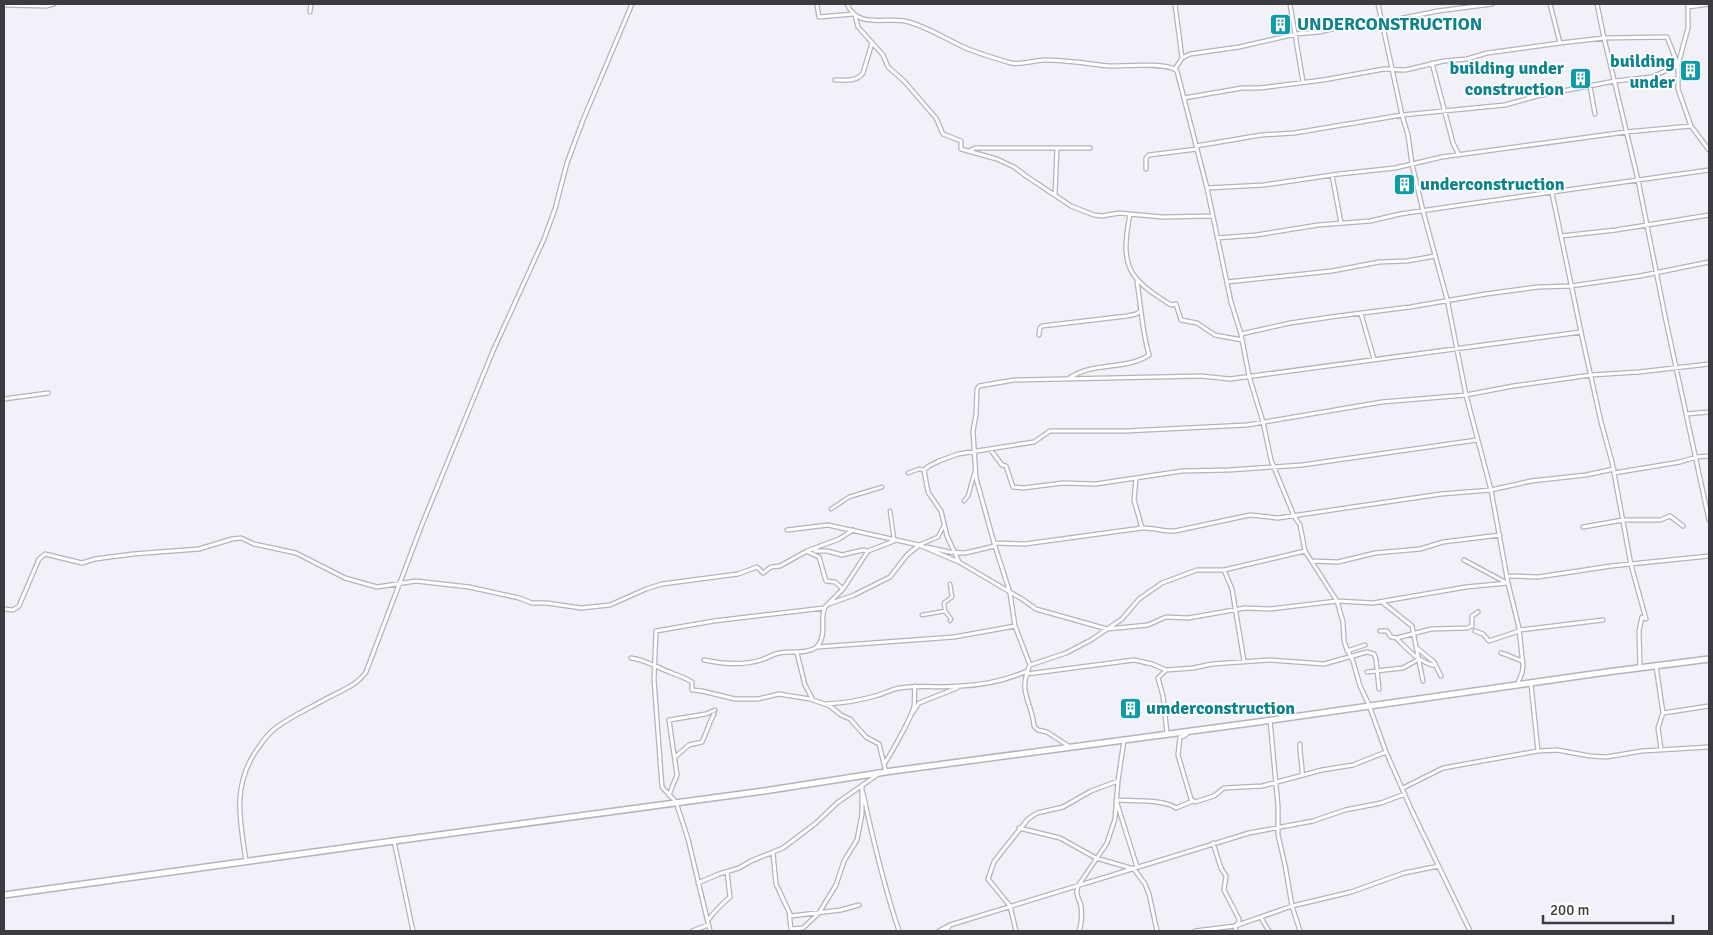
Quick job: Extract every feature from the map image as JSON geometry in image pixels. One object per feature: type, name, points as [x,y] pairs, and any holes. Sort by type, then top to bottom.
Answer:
[{"type":"main road","points":[[4,895],[1709,659]]},
{"type":"street","points":[[4,5],[46,6],[54,4]]},
{"type":"street","points":[[310,12],[311,4]]},
{"type":"street","points":[[246,861],[239,800],[242,779],[250,760],[267,736],[274,730],[356,682],[364,676],[368,669],[421,527],[492,351],[544,239],[555,209],[567,163],[583,120],[632,4]]},
{"type":"street","points":[[847,4],[854,15],[858,27],[883,55],[888,68],[904,80],[936,118],[942,133],[961,141],[961,149],[1014,166],[1071,206],[1094,215],[1212,216]]},
{"type":"street","points":[[1175,4],[1182,58]]},
{"type":"street","points":[[1290,4],[1303,82]]},
{"type":"street","points":[[1378,4],[1408,135],[1412,164],[1447,299],[1466,395],[1492,490],[1508,583],[1519,630],[1523,661],[1522,673],[1517,685]]},
{"type":"street","points":[[1470,931],[1386,752],[1347,651],[1344,641],[1343,622],[1337,601],[1305,551],[1300,525],[1294,516],[1274,466],[1249,376],[1207,188],[1176,69],[1182,58],[1190,54],[1239,47],[1296,34],[1319,32],[1354,24],[1383,22],[1438,11],[1492,4]]},
{"type":"street","points":[[1550,4],[1560,43]]},
{"type":"street","points":[[1597,4],[1638,180],[1709,520]]},
{"type":"street","points":[[1709,4],[1688,5],[1688,28],[1678,65],[1678,89],[1690,126],[1709,150]]},
{"type":"street","points":[[817,5],[819,17],[854,15],[878,22],[907,22],[921,26],[968,49],[1011,63],[1048,60],[1110,66],[1169,66],[1176,69]]},
{"type":"street","points":[[1184,98],[1242,88],[1260,88],[1323,80],[1384,69],[1405,70],[1432,63],[1604,38],[1667,37],[1678,65]]},
{"type":"street","points":[[835,80],[854,80],[860,77],[872,43]]},
{"type":"street","points":[[1432,63],[1455,149],[1459,155]]},
{"type":"street","points":[[1146,169],[1146,158],[1149,155],[1251,136],[1294,133],[1402,115],[1505,106],[1537,96],[1615,81],[1652,78],[1678,65]]},
{"type":"street","points":[[1590,86],[1595,114]]},
{"type":"street","points":[[1207,188],[1264,184],[1332,174],[1387,169],[1459,155],[1626,132],[1690,126]]},
{"type":"street","points":[[969,151],[975,148],[1090,148]]},
{"type":"street","points":[[1055,196],[1057,148]]},
{"type":"street","points":[[1217,238],[1235,238],[1341,223],[1370,221],[1423,211],[1709,170]]},
{"type":"street","points":[[1332,174],[1341,223]]},
{"type":"street","points":[[1552,193],[1590,375],[1614,471],[1632,565],[1646,619],[1642,617],[1640,625],[1640,668]]},
{"type":"street","points":[[1130,214],[1125,250],[1131,271],[1137,281],[1148,291],[1171,305],[1176,304],[1181,320],[1197,323],[1209,333],[1215,335],[1242,340]]},
{"type":"street","points":[[1561,236],[1611,231],[1709,215]]},
{"type":"street","points":[[1227,282],[1325,272],[1379,262],[1407,261],[1435,256]]},
{"type":"street","points":[[1241,334],[1290,323],[1538,287],[1571,286],[1658,273],[1709,262]]},
{"type":"street","points":[[1068,379],[1085,370],[1139,361],[1149,355],[1142,324],[1142,310],[1137,281]]},
{"type":"street","points":[[1039,335],[1042,326],[1127,316],[1142,310]]},
{"type":"street","points":[[1362,314],[1374,359]]},
{"type":"street","points":[[1070,747],[1034,726],[1032,712],[1024,691],[1030,665],[1015,626],[1010,593],[975,470],[973,431],[976,415],[976,389],[979,386],[1014,380],[1178,376],[1225,379],[1581,332]]},
{"type":"street","points":[[908,473],[919,469],[924,470],[939,461],[958,454],[1034,442],[1050,431],[1126,431],[1155,428],[1218,427],[1263,422],[1382,402],[1466,395],[1590,375],[1639,372],[1709,364]]},
{"type":"street","points":[[4,399],[48,393]]},
{"type":"street","points":[[1686,414],[1709,412]]},
{"type":"street","points":[[990,449],[1002,465],[1006,466],[1014,487],[1023,488],[1054,484],[1096,484],[1182,471],[1302,465],[1477,440]]},
{"type":"street","points":[[787,530],[824,525],[918,546],[965,553],[995,545],[1025,544],[1142,528],[1154,528],[1166,532],[1250,515],[1272,518],[1294,516],[1441,494],[1492,490],[1530,481],[1680,462],[1696,457],[1709,456]]},
{"type":"street","points":[[924,470],[928,492],[941,511],[947,536],[959,562]]},
{"type":"street","points":[[964,501],[968,496],[975,470]]},
{"type":"street","points":[[1136,479],[1134,500],[1142,528]]},
{"type":"street","points":[[831,509],[849,498],[882,487]]},
{"type":"street","points":[[890,511],[895,532],[894,541]]},
{"type":"street","points":[[1583,527],[1623,520],[1660,520],[1670,516],[1683,526]]},
{"type":"street","points":[[710,931],[688,839],[676,802],[662,787],[654,679],[656,631],[826,607],[890,577],[907,555],[918,546],[938,537],[944,525]]},
{"type":"street","points":[[4,609],[13,610],[19,606],[39,559],[45,554],[82,564],[92,560],[133,554],[194,550],[239,538],[254,544],[296,553],[345,578],[377,587],[412,581],[469,587],[532,603],[547,603],[581,608],[600,607],[623,601],[646,589],[662,584],[738,574],[756,568],[763,573],[771,567],[780,566],[807,551],[839,539],[853,530]]},
{"type":"street","points":[[1312,561],[1338,562],[1375,553],[1420,549],[1444,542],[1500,535]]},
{"type":"street","points":[[812,550],[839,555],[864,550],[868,551],[894,541]]},
{"type":"street","points":[[918,546],[959,562],[1010,593],[1022,598],[1036,609],[1108,629],[1148,625],[1166,617],[1188,618],[1245,608],[1270,608],[1337,601],[1356,603],[1381,601],[1466,587],[1508,583]]},
{"type":"street","points":[[807,551],[819,557],[826,581],[835,582],[843,589]]},
{"type":"street","points":[[704,660],[733,665],[762,660],[778,653],[797,653],[817,647],[824,633],[826,607],[843,589],[868,551]]},
{"type":"street","points":[[1030,665],[1076,649],[1108,629],[1122,619],[1139,599],[1162,582],[1198,570],[1224,570],[1305,551]]},
{"type":"street","points":[[1507,576],[1538,577],[1709,556]]},
{"type":"street","points":[[1464,560],[1508,583]]},
{"type":"street","points":[[1224,570],[1232,589],[1244,660]]},
{"type":"street","points":[[950,584],[952,597],[944,603],[945,611],[951,619],[950,621]]},
{"type":"street","points":[[1381,601],[1412,626],[1423,681]]},
{"type":"street","points":[[922,615],[945,611]]},
{"type":"street","points":[[1380,631],[1387,631],[1391,637],[1397,638],[1431,629],[1467,628],[1472,626],[1472,616],[1478,612]]},
{"type":"street","points":[[1475,631],[1484,634],[1488,641],[1519,630],[1603,620]]},
{"type":"street","points":[[817,647],[954,638],[1015,626]]},
{"type":"street","points":[[1397,638],[1419,660],[1425,664],[1436,666]]},
{"type":"street","points":[[1347,651],[1365,645]]},
{"type":"street","points":[[1417,648],[1434,662],[1441,676]]},
{"type":"street","points":[[824,704],[853,701],[879,695],[894,689],[914,686],[978,685],[1028,672],[1134,660],[1152,664],[1166,670],[1244,660],[1324,664],[1367,652],[1368,654],[1374,654],[1379,689]]},
{"type":"street","points":[[797,653],[805,685],[814,700]]},
{"type":"street","points":[[1502,653],[1510,655],[1515,660],[1523,661]]},
{"type":"street","points":[[631,658],[643,660],[692,682],[692,690],[735,699],[758,699],[779,694],[814,700],[824,704],[851,720],[866,738],[879,744],[886,772]]},
{"type":"street","points":[[1367,672],[1403,668],[1419,660]]},
{"type":"street","points":[[1656,666],[1663,713],[1658,728],[1661,749]]},
{"type":"street","points":[[1166,670],[1158,678],[1163,696],[1166,733]]},
{"type":"street","points":[[1530,683],[1538,752]]},
{"type":"street","points":[[884,764],[893,752],[913,707],[914,686]]},
{"type":"street","points":[[908,719],[920,703],[959,686]]},
{"type":"street","points":[[1663,713],[1709,706]]},
{"type":"street","points":[[669,795],[677,775],[674,758],[669,720],[714,712],[702,742],[689,745],[674,758]]},
{"type":"street","points":[[1270,719],[1276,783],[1278,835],[1286,865],[1292,906],[1300,931]]},
{"type":"street","points":[[1192,730],[1180,737],[1178,755],[1190,799],[1193,801]]},
{"type":"street","points":[[1079,931],[1082,924],[1076,892],[1078,886],[1107,843],[1114,819],[1124,739]]},
{"type":"street","points":[[1300,744],[1299,754],[1303,770],[1302,775]]},
{"type":"street","points":[[1403,788],[1444,768],[1538,752],[1556,750],[1606,757],[1661,749],[1709,747]]},
{"type":"street","points":[[1116,800],[1161,802],[1176,808],[1193,801],[1201,801],[1214,796],[1224,788],[1262,786],[1276,783],[1337,766],[1353,765],[1386,752]]},
{"type":"street","points":[[698,883],[739,868],[783,848],[816,823],[837,803],[879,773]]},
{"type":"street","points":[[1016,931],[1010,906],[988,878],[994,862],[1019,828],[1037,813],[1063,807],[1091,791],[1118,781]]},
{"type":"street","points":[[773,853],[776,884],[789,912],[792,930],[803,928],[819,913],[836,886],[844,861],[857,840],[862,814],[862,785]]},
{"type":"street","points":[[862,785],[872,834],[899,931]]},
{"type":"street","points":[[939,931],[950,925],[1213,843],[1249,833],[1313,821],[1345,810],[1381,803],[1405,794]]},
{"type":"street","points":[[1116,800],[1136,868],[1149,894],[1157,931]]},
{"type":"street","points":[[1019,828],[1060,838],[1096,858],[1136,868]]},
{"type":"street","points":[[394,840],[413,931]]},
{"type":"street","points":[[1213,843],[1221,868],[1226,876],[1224,890],[1239,919],[1235,926]]},
{"type":"street","points":[[1195,931],[1213,931],[1235,926],[1292,906],[1351,892],[1404,873],[1438,866]]},
{"type":"street","points":[[692,931],[708,922],[716,913],[720,904],[730,897],[727,872]]},
{"type":"street","points":[[789,912],[793,916],[841,910],[859,905]]},
{"type":"street","points":[[1261,918],[1269,931]]},
{"type":"street","points":[[946,931],[950,925]]},
{"type":"street","points":[[1235,926],[1236,931]]},
{"type":"place","name":"UNDERCONSTRUCTION","points":[[1281,24]]},
{"type":"place","name":"building under","points":[[1691,71]]},
{"type":"place","name":"building under construction","points":[[1580,78]]},
{"type":"place","name":"underconstruction","points":[[1404,184]]},
{"type":"place","name":"umderconstruction","points":[[1130,708]]}]
